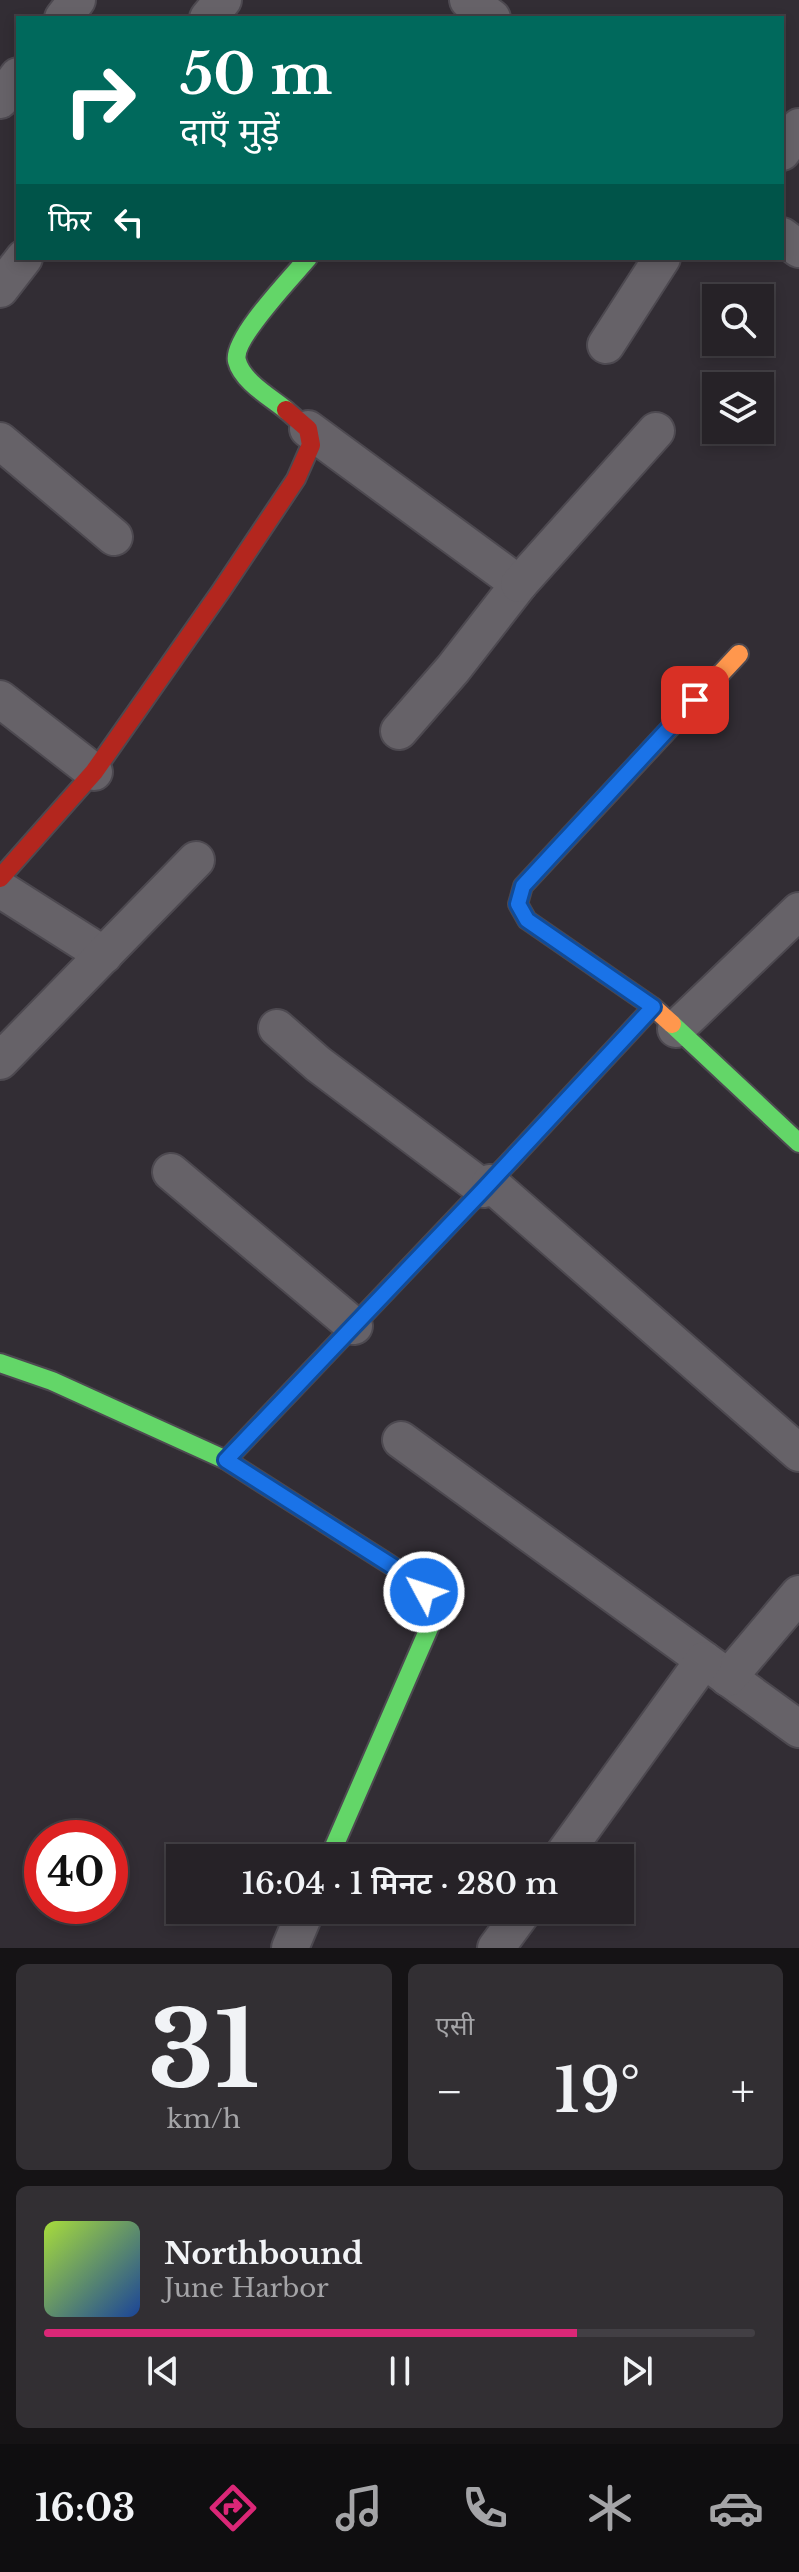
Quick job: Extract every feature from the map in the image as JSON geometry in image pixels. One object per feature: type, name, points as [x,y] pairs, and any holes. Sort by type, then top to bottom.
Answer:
[{"type":"street","points":[[65,16],[77,0]]},
{"type":"street","points":[[210,16],[223,0]]},
{"type":"street","points":[[0,100],[16,79]]},
{"type":"street","points":[[784,149],[799,127]]},
{"type":"street","points":[[0,289],[22,260]]},
{"type":"street","points":[[306,260],[244,336],[236,356],[239,368],[308,429],[519,584]]},
{"type":"street","points":[[606,345],[661,260]]},
{"type":"street","points":[[0,878],[94,772],[221,591],[296,479],[311,445],[308,429]]},
{"type":"street","points":[[399,731],[453,669],[519,584],[656,431]]},
{"type":"street","points":[[0,441],[114,537]]},
{"type":"street","points":[[739,654],[523,886],[518,904],[527,920],[665,1018],[799,1143]]},
{"type":"street","points":[[0,699],[94,772]]},
{"type":"street","points":[[0,1061],[196,860]]},
{"type":"street","points":[[0,889],[104,955]]},
{"type":"street","points":[[226,1460],[487,1186],[665,1018],[799,911]]},
{"type":"street","points":[[277,1028],[318,1064],[487,1186],[799,1453]]},
{"type":"street","points":[[171,1172],[354,1326]]},
{"type":"street","points":[[0,1363],[52,1381],[226,1460],[411,1578],[424,1592],[430,1607],[430,1626],[335,1844]]},
{"type":"street","points":[[401,1440],[799,1729]]},
{"type":"street","points":[[572,1844],[716,1669],[799,1594]]},
{"type":"street","points":[[290,1948],[300,1924]]},
{"type":"street","points":[[496,1948],[514,1924]]},
{"type":"traffic: fast","points":[[286,410],[245,375],[237,361],[238,351],[253,324],[306,260]]},
{"type":"traffic: fast","points":[[672,1024],[799,1143]]},
{"type":"traffic: fast","points":[[0,1363],[52,1381],[226,1460],[411,1578],[419,1589],[427,1606],[430,1626],[335,1844]]},
{"type":"traffic: slow","points":[[672,1024],[653,1007],[527,920],[518,904],[523,886],[739,654]]},
{"type":"traffic: slow","points":[[510,1161],[653,1007]]},
{"type":"traffic: jam","points":[[0,878],[94,772],[296,479],[311,445],[308,429],[286,410]]},
{"type":"traffic: jam","points":[[226,1460],[510,1161]]},
{"type":"route","points":[[424,1592],[411,1578],[226,1460],[653,1007],[527,920],[518,904],[523,886],[695,700]]}]
